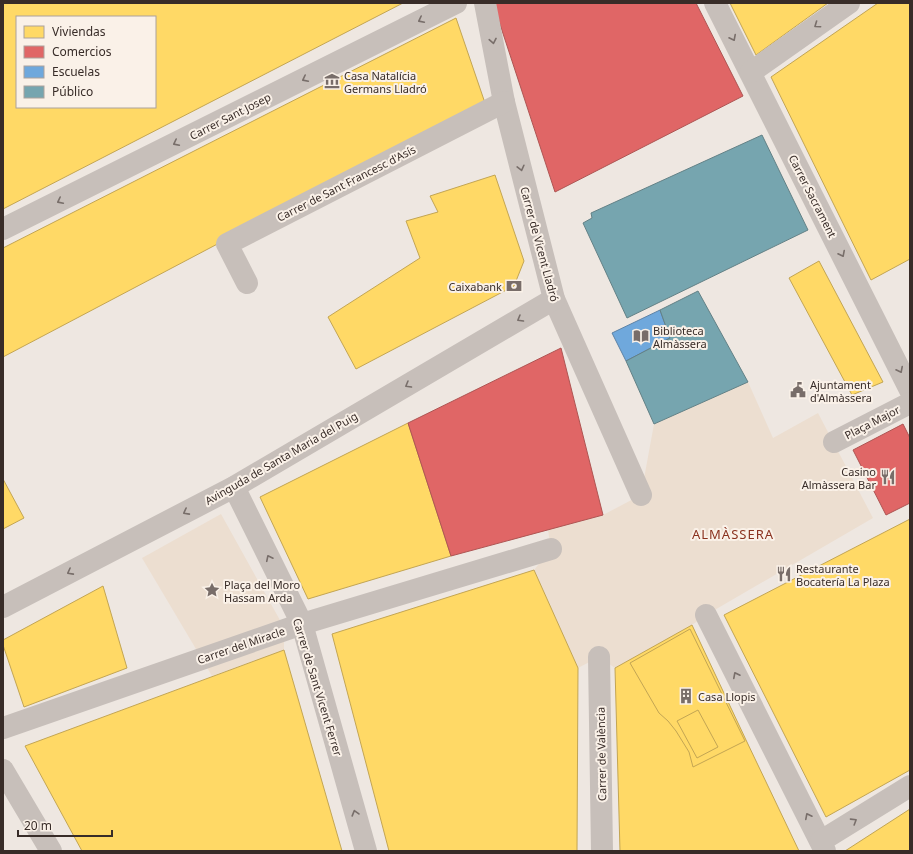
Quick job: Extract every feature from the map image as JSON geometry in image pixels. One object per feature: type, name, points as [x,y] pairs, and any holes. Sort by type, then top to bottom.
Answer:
[{"type":"street","name":"Carrer Sant Josep","points":[[3,229],[456,3]]},
{"type":"street","name":"Carrer de Vicent Lladró","points":[[485,3],[504,102],[554,299],[641,496]]},
{"type":"street","name":"Carrer Sacrament","points":[[715,3],[910,390]]},
{"type":"street","points":[[751,72],[849,3]]},
{"type":"street","name":"Carrer de Sant Francesc d'Asís","points":[[247,283],[227,244],[504,102]]},
{"type":"street","name":"Avinguda de Santa Maria del Puig","points":[[3,607],[234,487],[554,299]]},
{"type":"street","name":"Plaça Major","points":[[834,442],[910,403]]},
{"type":"street","name":"Carrer de Sant Vicent Ferrer","points":[[234,487],[302,624],[366,851]]},
{"type":"street","name":"Carrer del Miracle","points":[[3,728],[302,624],[551,549]]},
{"type":"street","points":[[706,615],[823,846],[910,786]]},
{"type":"street","name":"Carrer de València","points":[[599,657],[602,851]]},
{"type":"street","points":[[3,770],[52,851]]},
{"type":"shaded area","points":[[748,382],[773,438],[818,413],[873,518],[706,615],[692,625],[615,668],[599,657],[578,668],[534,570],[551,549],[548,530],[603,515],[641,495],[654,424]]},
{"type":"shaded area","name":"Plaça del Moro Hassam Arda","points":[[221,514],[281,622],[284,630],[284,650],[212,676],[142,558]]},
{"type":"building: Viviendas","points":[[3,3],[403,3],[3,209]]},
{"type":"building: Viviendas","points":[[730,3],[828,3],[756,55]]},
{"type":"building: Viviendas","points":[[878,3],[910,3],[910,259],[871,280],[771,77]]},
{"type":"building: Viviendas","points":[[456,18],[485,103],[3,357],[3,248]]},
{"type":"building: Viviendas","points":[[495,175],[524,261],[514,286],[356,369],[328,317],[420,258],[406,221],[438,212],[430,196]]},
{"type":"building: Viviendas","points":[[819,261],[883,382],[852,395],[789,278]]},
{"type":"building: Viviendas","points":[[408,423],[451,556],[308,599],[260,497]]},
{"type":"building: Viviendas","points":[[3,479],[24,518],[3,529]]},
{"type":"building: Viviendas","points":[[910,519],[910,770],[826,817],[724,615]]},
{"type":"building: Viviendas","points":[[534,570],[578,668],[577,851],[389,851],[332,634]]},
{"type":"building: Viviendas","points":[[103,586],[127,668],[24,707],[3,645],[3,640]]},
{"type":"building: Viviendas","points":[[692,625],[799,851],[620,851],[615,668]]},
{"type":"building: Viviendas","name":"Casa Llopis","points":[[690,629],[745,741],[693,767],[689,752],[676,731],[659,713],[630,663]],"holes":[[[698,710],[718,747],[697,758],[677,721]]]},
{"type":"building: Viviendas","points":[[284,650],[342,851],[82,851],[25,746]]},
{"type":"building: Viviendas","points":[[910,809],[910,851],[845,851]]},
{"type":"building: Comercios","points":[[493,3],[696,3],[743,96],[555,192]]},
{"type":"building: Comercios","points":[[561,348],[603,515],[451,556],[408,423]]},
{"type":"building: Comercios","name":"Casino Almàssera Bar","points":[[903,424],[910,438],[910,503],[886,515],[853,450]]},
{"type":"building: Escuelas","name":"Biblioteca Almàssera","points":[[660,310],[670,338],[626,361],[612,333]]},
{"type":"building: Público","points":[[762,135],[808,230],[627,318],[583,223],[592,218],[591,213]]},
{"type":"building: Público","points":[[698,291],[748,382],[654,424],[626,361],[670,338],[660,310]]},
{"type":"place","name":"Casa Natalícia Germans Lladró","points":[[332,81]]},
{"type":"place","name":"Caixabank","points":[[514,286]]},
{"type":"place","name":"Biblioteca Almàssera","points":[[641,336]]},
{"type":"place","name":"Ajuntament d'Almàssera","points":[[798,390]]},
{"type":"place","name":"Casino Almàssera Bar","points":[[888,477]]},
{"type":"place","name":"Restaurante Bocatería La Plaza","points":[[784,574]]},
{"type":"place","name":"Plaça del Moro Hassam Arda","points":[[212,590]]},
{"type":"place","name":"Casa Llopis","points":[[686,696]]},
{"type":"district","name":"ALMÀSSERA","points":[[733,534]]}]
